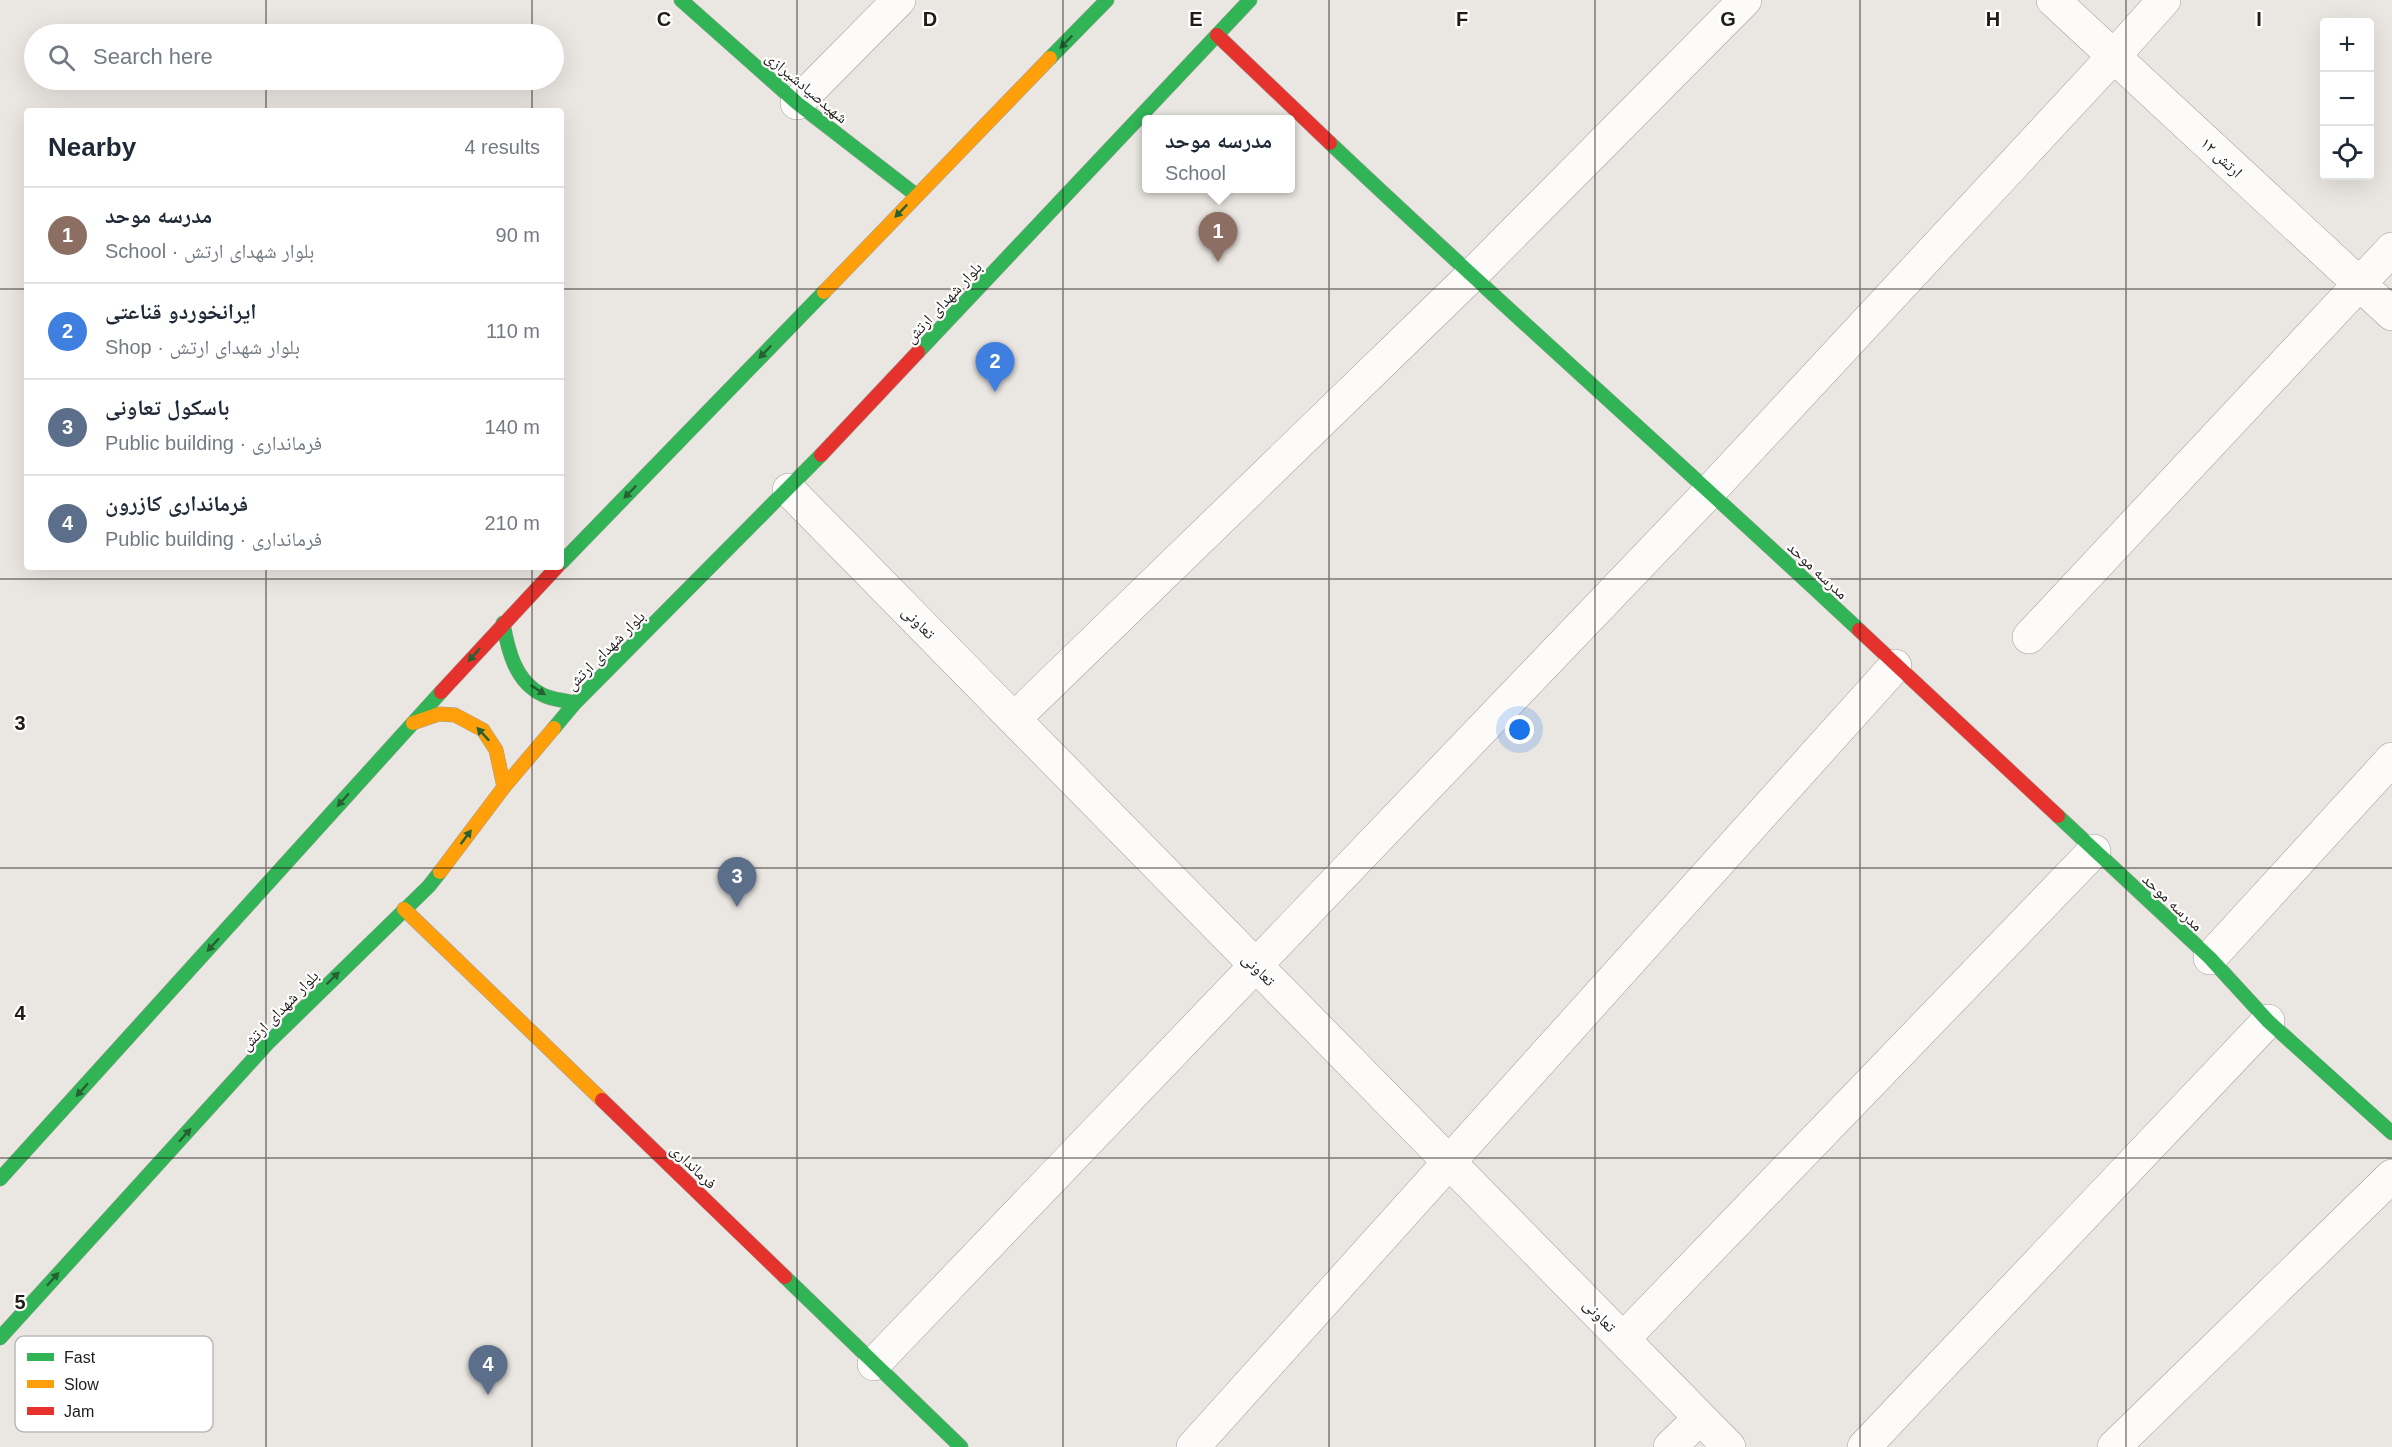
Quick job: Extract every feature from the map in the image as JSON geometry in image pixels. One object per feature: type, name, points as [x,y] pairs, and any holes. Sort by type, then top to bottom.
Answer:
[{"type":"main road","name":"شهیدصیادشیرازی","points":[[681,0],[797,102],[916,195]]},
{"type":"main road","points":[[564,560],[1107,0]]},
{"type":"main road","name":"بلوار شهدای ارتش","points":[[0,1338],[267,1044],[429,886],[504,787],[575,703],[789,490],[1250,0]]},
{"type":"main road","name":"مدرسه موحد","points":[[1217,35],[1471,276],[1710,491],[2210,958],[2268,1021],[2392,1133]]},
{"type":"main road","points":[[0,1179],[503,623],[554,570]]},
{"type":"main road","points":[[503,623],[509,653],[520,675],[539,693],[575,703]]},
{"type":"main road","points":[[413,723],[439,714],[455,715],[483,730],[496,750],[504,787]]},
{"type":"main road","name":"فرمانداری","points":[[404,909],[961,1447]]},
{"type":"street","points":[[797,102],[899,0]]},
{"type":"street","points":[[1014,718],[1471,276],[1745,0]]},
{"type":"street","name":"ارتش ۱۲","points":[[2053,0],[2392,314]]},
{"type":"street","points":[[874,1364],[1710,491],[2164,0]]},
{"type":"street","points":[[2029,637],[2392,249]]},
{"type":"street","name":"تعاونی","points":[[789,490],[1729,1447]]},
{"type":"street","points":[[1193,1447],[1895,666]]},
{"type":"street","points":[[2210,958],[2392,759]]},
{"type":"street","points":[[1623,1339],[2094,851]]},
{"type":"street","points":[[1864,1447],[2268,1021]]},
{"type":"street","points":[[2114,1447],[2392,1176]]},
{"type":"street","points":[[1670,1447],[1700,1418]]},
{"type":"traffic: fast","points":[[681,0],[797,103],[916,195]]},
{"type":"traffic: fast","points":[[1050,58],[1107,0]]},
{"type":"traffic: fast","points":[[918,352],[1250,0]]},
{"type":"traffic: fast","points":[[1330,143],[1859,630]]},
{"type":"traffic: fast","points":[[564,560],[824,292]]},
{"type":"traffic: fast","points":[[554,728],[575,703],[821,455]]},
{"type":"traffic: fast","points":[[503,623],[510,654],[519,674],[526,682],[547,697],[575,703]]},
{"type":"traffic: fast","points":[[0,1179],[441,692]]},
{"type":"traffic: fast","points":[[2058,816],[2210,958],[2268,1021],[2392,1133]]},
{"type":"traffic: fast","points":[[0,1338],[267,1044],[429,886],[440,872]]},
{"type":"traffic: fast","points":[[785,1277],[961,1447]]},
{"type":"traffic: slow","points":[[824,292],[1050,58]]},
{"type":"traffic: slow","points":[[413,723],[439,714],[455,715],[483,730],[496,750],[504,787]]},
{"type":"traffic: slow","points":[[440,872],[504,787],[554,728]]},
{"type":"traffic: slow","points":[[404,909],[602,1100]]},
{"type":"traffic: jam","points":[[1217,35],[1330,143]]},
{"type":"traffic: jam","points":[[821,455],[918,352]]},
{"type":"traffic: jam","points":[[441,692],[554,570]]},
{"type":"traffic: jam","points":[[1859,630],[2058,816]]},
{"type":"traffic: jam","points":[[602,1100],[785,1277]]},
{"type":"place","name":"مدرسه موحد","points":[[1218,262]]},
{"type":"place","name":"ایرانخوردو قناعتی","points":[[995,392]]},
{"type":"place","name":"باسکول تعاونی","points":[[737,907]]},
{"type":"place","name":"فرمانداری کازرون","points":[[488,1395]]}]
